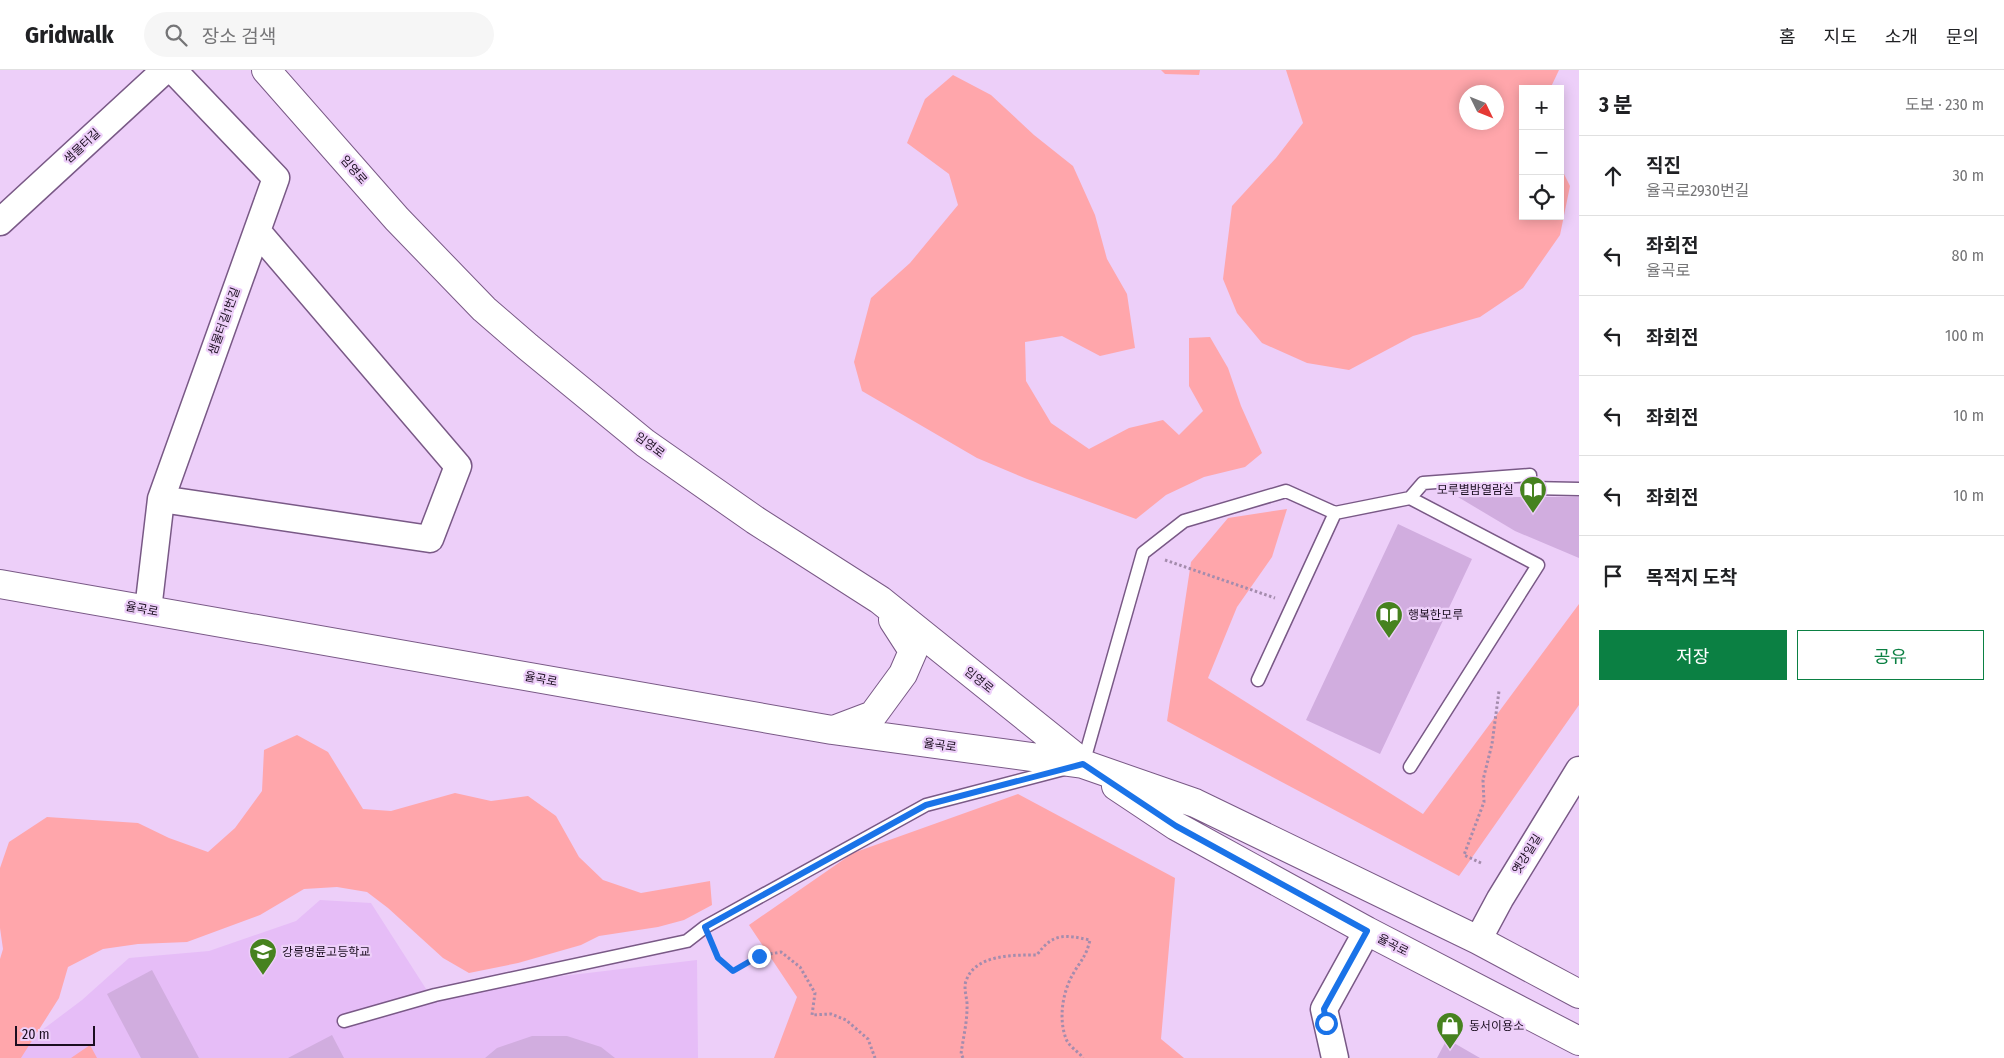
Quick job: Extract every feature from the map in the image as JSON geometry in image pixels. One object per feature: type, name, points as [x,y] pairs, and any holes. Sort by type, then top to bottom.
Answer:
[{"type":"street","name":"샘물터길","points":[[0,222],[165,70]]},
{"type":"street","name":"샘물터길1번길","points":[[148,610],[161,499],[276,178],[173,70]]},
{"type":"street","name":"임영로","points":[[266,70],[396,219],[484,309],[645,443],[755,520],[880,600],[1083,764]]},
{"type":"street","points":[[161,499],[430,539],[458,466],[257,231]]},
{"type":"street","name":"율곡로","points":[[0,584],[832,730],[1083,764],[1194,803],[1478,940],[1579,994]]},
{"type":"street","points":[[832,730],[873,715],[903,674],[913,651],[880,600]]},
{"type":"street","name":"율곡로","points":[[1083,764],[1176,826],[1367,931],[1579,1041]]},
{"type":"street","name":"옛강일길","points":[[1478,940],[1500,899],[1579,770]]},
{"type":"street","points":[[1335,1058],[1324,1009],[1367,931]]},
{"type":"lane","points":[[344,1021],[435,995],[687,941],[705,927],[926,805],[1083,764],[1143,553],[1184,521],[1286,491],[1335,513],[1410,498],[1423,483],[1530,475],[1530,488],[1579,489]]},
{"type":"lane","points":[[1410,498],[1538,565],[1410,767]]},
{"type":"lane","points":[[1258,680],[1335,513]]},
{"type":"path","points":[[1143,553],[1293,604]]},
{"type":"path","points":[[1480,863],[1464,855],[1484,802],[1483,780],[1492,744],[1499,691]]},
{"type":"path","points":[[705,927],[718,958],[733,971],[759,956],[782,952],[800,968],[815,993],[812,1015],[831,1014],[846,1020],[868,1039],[875,1058]]},
{"type":"path","points":[[963,1058],[960,1054],[967,1008],[965,983],[970,973],[987,960],[1015,955],[1037,955],[1044,944],[1063,935],[1090,940],[1087,954],[1073,975],[1064,998],[1063,1027],[1068,1043],[1083,1058]]},
{"type":"shaded area","points":[[1161,70],[1200,70],[1199,75],[1165,74]]},
{"type":"shaded area","points":[[1286,70],[1559,70],[1552,85],[1519,85],[1519,220],[1563,220],[1560,235],[1523,288],[1480,317],[1413,336],[1349,370],[1307,363],[1262,343],[1237,313],[1223,279],[1232,206],[1276,158],[1303,123]]},
{"type":"shaded area","points":[[953,75],[991,95],[1034,135],[1073,166],[1095,215],[1107,259],[1127,294],[1135,348],[1100,356],[1062,336],[1025,342],[1026,381],[1051,423],[1089,449],[1129,428],[1163,420],[1179,435],[1203,411],[1189,386],[1189,338],[1210,337],[1228,368],[1241,406],[1262,453],[1245,467],[1204,477],[1166,495],[1136,519],[1027,479],[977,458],[862,391],[854,362],[871,298],[910,263],[958,205],[949,174],[907,143],[925,99]]},
{"type":"shaded area","points":[[1564,174],[1570,186],[1564,215]]},
{"type":"shaded area","points":[[1287,509],[1272,557],[1237,607],[1208,678],[1423,814],[1579,604],[1579,705],[1459,876],[1167,721],[1191,562],[1228,518]]},
{"type":"shaded area","points":[[297,735],[328,752],[363,809],[391,811],[455,793],[491,801],[528,796],[556,816],[579,857],[603,880],[641,893],[710,881],[712,905],[684,920],[658,927],[599,936],[581,945],[518,963],[469,973],[443,958],[388,908],[367,892],[337,887],[304,889],[260,915],[187,942],[138,944],[103,949],[68,967],[59,998],[21,1058],[0,1058],[0,959],[3,949],[0,928],[0,868],[9,842],[47,817],[138,823],[169,838],[208,852],[235,828],[262,791],[264,750]]},
{"type":"shaded area","points":[[1018,794],[1175,878],[1161,1039],[1184,1058],[774,1058],[797,997],[749,925],[853,853]]},
{"type":"shaded area","name":"강릉명륜고등학교","points":[[320,900],[371,903],[428,992],[697,960],[698,1058],[5,1058],[82,1000],[129,958],[209,951],[296,921]]},
{"type":"shaded area","points":[[90,1045],[97,1058],[71,1058]]},
{"type":"building","name":"모루별밤열람실","points":[[1458,497],[1579,497],[1579,558],[1515,531]]},
{"type":"building","name":"행복한모루","points":[[1398,524],[1472,559],[1380,754],[1306,720]]},
{"type":"building","points":[[152,970],[199,1058],[141,1058],[107,994]]},
{"type":"building","points":[[332,1035],[344,1058],[288,1058]]},
{"type":"building","points":[[532,1036],[567,1036],[601,1047],[615,1058],[485,1058],[497,1048]]},
{"type":"building","points":[[1447,1039],[1480,1058],[1437,1058]]},
{"type":"place","name":"모루별밤열람실","points":[[1533,514]]},
{"type":"place","name":"행복한모루","points":[[1389,639]]},
{"type":"place","name":"강릉명륜고등학교","points":[[263,976]]},
{"type":"place","name":"동서이용소","points":[[1450,1050]]},
{"type":"route","points":[[759,956],[733,971],[718,958],[705,927],[926,805],[1083,764],[1176,826],[1367,931],[1324,1009],[1326,1023]]}]
